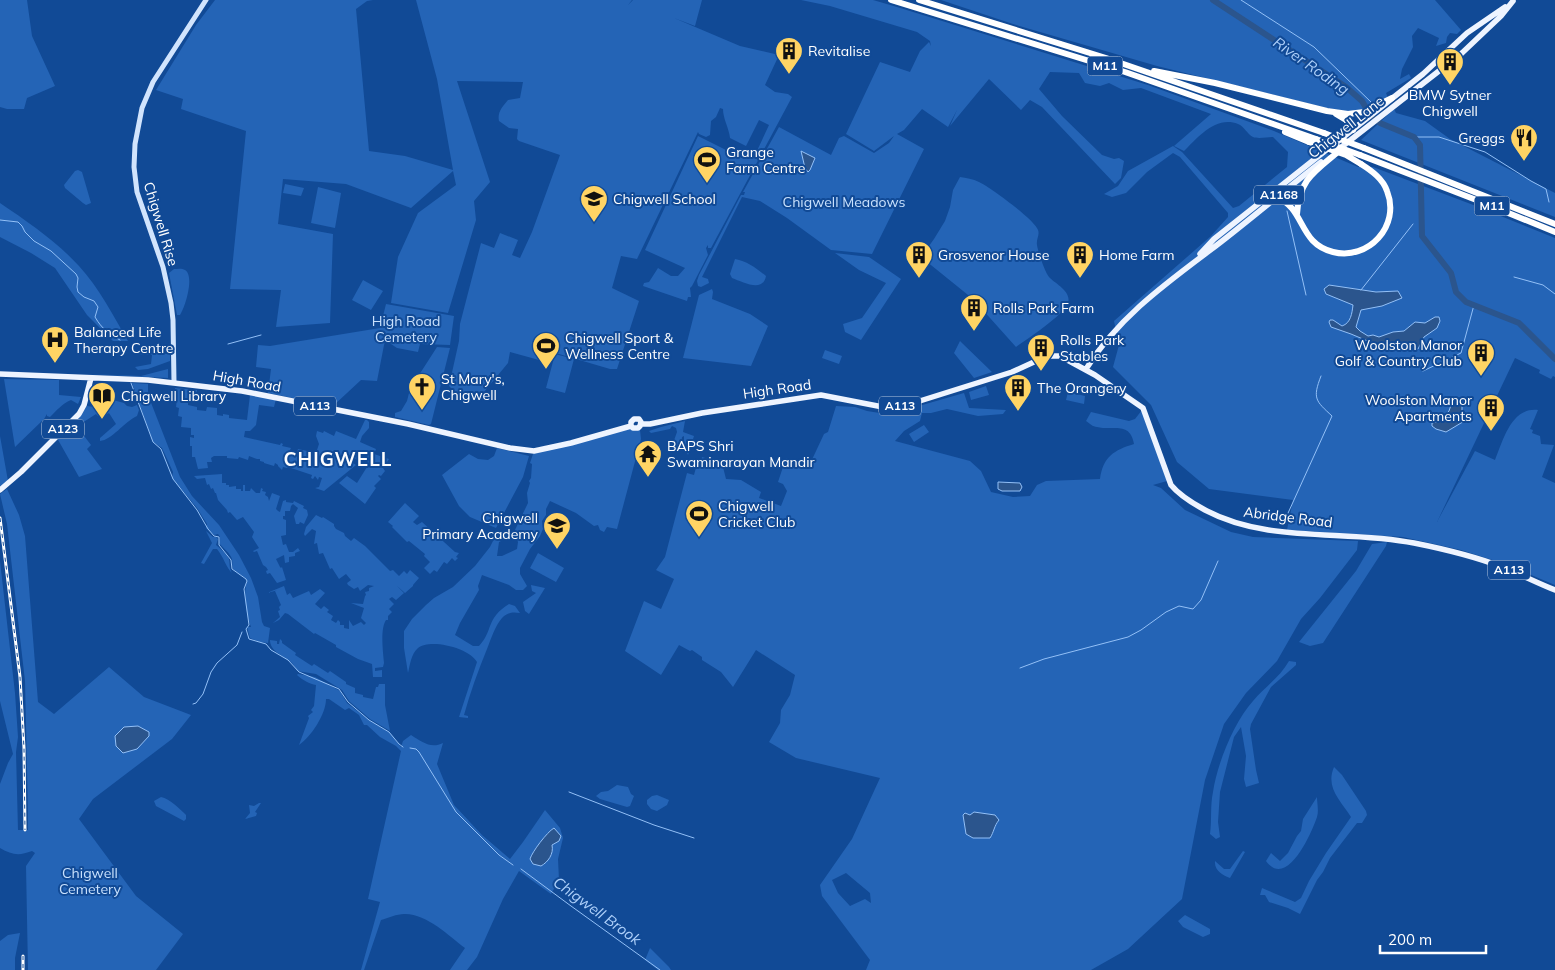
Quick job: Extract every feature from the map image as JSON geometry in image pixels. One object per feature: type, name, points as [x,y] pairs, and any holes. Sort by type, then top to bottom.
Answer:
[{"type":"highway","name":"M11","points":[[891,0],[1124,72],[1257,118],[1360,155],[1555,232]]},
{"type":"highway","name":"M11","points":[[919,0],[1128,66],[1324,133],[1555,224]]},
{"type":"highway","name":"M11","points":[[1128,66],[1215,83],[1328,111],[1367,118],[1392,98]]},
{"type":"highway","name":"M11","points":[[1328,111],[1343,118],[1353,130]]},
{"type":"highway","name":"M11","points":[[1257,118],[1284,132],[1346,155],[1374,172],[1387,190],[1390,215],[1382,235],[1370,246],[1358,252],[1336,253],[1316,244],[1310,238],[1290,204],[1277,197]]},
{"type":"highway","points":[[1297,214],[1299,197],[1306,181],[1340,149]]},
{"type":"main road","name":"Chigwell Rise","points":[[174,382],[171,303],[164,267],[137,192],[134,167],[135,144],[146,96],[206,0]]},
{"type":"main road","name":"Chigwell Lane","points":[[1392,98],[1430,68],[1467,33],[1513,1]]},
{"type":"main road","name":"Chigwell Lane","points":[[1188,266],[1214,239],[1367,118],[1462,52],[1501,16],[1513,1]]},
{"type":"main road","name":"Chigwell Lane","points":[[1086,369],[1102,344],[1124,320],[1188,266],[1340,149],[1354,137],[1367,118]]},
{"type":"main road","points":[[1353,130],[1354,137]]},
{"type":"main road","points":[[1270,195],[1277,197]]},
{"type":"main road","name":"High Road","points":[[0,374],[174,382],[265,395],[431,429],[495,445],[534,451],[631,426],[632,420],[636,418],[641,424],[650,424],[702,413],[821,395],[888,408],[907,405],[1012,372],[1053,355],[1068,359],[1086,369]]},
{"type":"main road","name":"Abridge Road","points":[[1086,369],[1143,408],[1171,485],[1190,502],[1216,516],[1235,523],[1282,531],[1414,543],[1479,558],[1555,590]]},
{"type":"main road","name":"A123","points":[[0,490],[79,414],[84,405],[91,378]]},
{"type":"green space","points":[[0,0],[27,0],[32,36],[55,86],[27,98],[24,109],[0,107]]},
{"type":"green space","points":[[215,0],[373,0],[367,1],[356,9],[369,151],[405,156],[453,170],[437,79],[416,0],[632,0],[628,5],[633,0],[702,0],[695,26],[674,18],[740,46],[779,55],[765,85],[775,92],[788,94],[792,97],[711,248],[708,248],[708,245],[706,248],[708,255],[690,288],[691,297],[688,297],[687,301],[643,286],[644,283],[649,282],[658,268],[671,276],[678,276],[685,268],[645,250],[698,136],[744,159],[749,154],[756,153],[769,125],[759,120],[746,146],[730,138],[723,109],[720,108],[716,117],[711,121],[710,135],[706,137],[698,132],[637,259],[621,256],[612,288],[639,301],[617,369],[610,369],[542,349],[539,360],[510,352],[508,363],[479,398],[457,394],[449,386],[459,341],[460,324],[481,243],[494,248],[500,233],[518,240],[512,255],[520,258],[532,232],[560,155],[519,141],[517,139],[518,129],[509,128],[499,121],[502,107],[508,100],[520,98],[523,82],[457,81],[490,182],[474,201],[476,220],[448,313],[391,303],[398,257],[418,213],[456,185],[453,171],[411,208],[346,184],[283,179],[278,224],[333,234],[330,323],[276,327],[281,290],[230,289],[246,131],[181,109],[183,99],[156,90],[196,25]]},
{"type":"green space","name":"Chigwell Meadows","points":[[801,0],[873,0],[1148,85],[1274,131],[1358,167],[1373,167],[1555,238],[1555,377],[1553,376],[1551,379],[1539,373],[1540,370],[1515,358],[1437,522],[1475,451],[1495,460],[1505,435],[1515,419],[1521,414],[1538,410],[1530,429],[1533,430],[1532,433],[1540,436],[1541,444],[1554,445],[1542,477],[1555,483],[1555,585],[1505,564],[1461,550],[1403,537],[1287,530],[1293,500],[1209,489],[1177,462],[1151,405],[1113,367],[1119,345],[1114,321],[1211,236],[1228,217],[1228,213],[1180,157],[1173,153],[1147,172],[1126,193],[1112,197],[1104,194],[1118,186],[1128,171],[1173,146],[1182,152],[1233,208],[1239,206],[1287,167],[1288,152],[1273,137],[1253,137],[1240,125],[1230,122],[1215,125],[1208,129],[1184,151],[1174,146],[1211,114],[1141,88],[1123,90],[1109,83],[1100,86],[1085,83],[1079,73],[1050,72],[1039,89],[1062,116],[1102,155],[1114,159],[1119,158],[1124,161],[1121,178],[1115,184],[1042,107],[1030,100],[1021,110],[989,79],[950,126],[957,110],[948,127],[922,109],[904,130],[897,134],[924,149],[872,254],[831,250],[760,201],[742,197],[702,277],[708,279],[709,283],[701,287],[698,286],[699,275],[741,195],[744,195],[745,192],[743,192],[779,127],[831,155],[839,138],[844,136],[874,153],[889,143],[894,136],[874,151],[846,134],[880,62],[910,72],[920,51],[929,42],[931,46],[930,41],[917,32],[830,6]]},
{"type":"green space","points":[[941,0],[1435,0],[1461,30],[1457,34],[1450,33],[1446,43],[1436,46],[1439,38],[1418,28],[1412,36],[1413,47],[1402,69],[1400,79],[1409,74],[1411,78],[1386,93],[1388,98],[1355,113],[1327,108],[1157,66],[1013,24]]},
{"type":"green space","points":[[1394,109],[1396,113],[1425,121],[1450,139],[1555,193],[1555,217],[1361,140]]},
{"type":"green space","points":[[75,171],[82,172],[91,203],[86,205],[65,188],[64,185]]},
{"type":"green space","points":[[960,177],[985,185],[1035,225],[1038,230],[1038,248],[1046,271],[1049,277],[1065,291],[1069,299],[1060,314],[1016,347],[973,299],[921,257],[945,221],[953,190]]},
{"type":"green space","points":[[285,184],[304,188],[301,196],[283,193]]},
{"type":"green space","points":[[318,187],[341,193],[335,228],[311,223]]},
{"type":"green space","points":[[0,203],[51,240],[79,266],[99,293],[128,341],[113,341],[87,315],[55,268],[0,237]]},
{"type":"green space","points":[[835,253],[869,257],[901,279],[861,340],[845,332],[843,324],[862,318],[886,283],[859,270]]},
{"type":"green space","points":[[735,259],[759,270],[766,276],[764,281],[761,284],[752,285],[732,278],[730,274]]},
{"type":"green space","points":[[174,269],[185,270],[188,273],[189,279],[186,299],[180,315],[177,315],[169,273]]},
{"type":"green space","points":[[363,280],[383,291],[371,310],[352,300]]},
{"type":"green space","points":[[712,289],[712,299],[750,314],[768,326],[751,366],[683,358],[699,295]]},
{"type":"green space","name":"High Road Cemetery","points":[[386,304],[454,316],[450,345],[420,344],[418,352],[397,348],[385,340],[377,381],[361,380],[333,406],[268,393],[271,369],[256,367],[258,345],[270,346],[380,328]]},
{"type":"green space","points":[[960,341],[992,372],[974,378],[954,353]]},
{"type":"green space","points":[[437,347],[450,348],[431,424],[395,417],[395,413],[401,411],[407,401],[410,389]]},
{"type":"green space","points":[[825,350],[842,356],[839,364],[822,358]]},
{"type":"green space","points":[[138,352],[170,354],[170,361],[148,369],[138,370],[135,367],[151,364],[152,355],[138,354]]},
{"type":"green space","points":[[555,354],[574,359],[565,393],[546,388]]},
{"type":"green space","points":[[168,369],[168,378],[83,374],[141,376]]},
{"type":"green space","points":[[4,379],[59,380],[59,395],[81,397],[78,404],[71,400],[62,405],[50,417],[47,414],[15,447]]},
{"type":"green space","points":[[132,383],[148,384],[148,395],[180,477],[192,496],[219,525],[239,555],[258,597],[262,622],[264,626],[270,628],[268,643],[250,638],[247,627],[251,627],[245,598],[247,581],[234,570],[231,557],[219,543],[220,537],[218,534],[214,535],[206,528],[207,524],[197,508],[172,478],[173,472],[162,448],[153,442]]},
{"type":"green space","points":[[986,386],[989,395],[971,400],[969,392]]},
{"type":"green space","points":[[175,388],[197,390],[193,398],[188,399],[188,405],[197,407],[197,410],[206,411],[207,407],[217,408],[217,415],[229,415],[229,418],[247,420],[250,395],[276,399],[274,407],[259,405],[256,425],[250,431],[245,431],[244,437],[280,445],[281,443],[283,444],[282,446],[291,448],[292,452],[297,452],[298,449],[316,453],[319,444],[316,436],[317,431],[323,433],[324,431],[334,436],[336,431],[356,439],[365,420],[367,420],[369,428],[362,436],[360,442],[376,449],[374,454],[389,459],[383,468],[385,471],[381,476],[378,476],[381,479],[374,486],[376,488],[365,504],[339,483],[347,476],[357,483],[367,467],[350,455],[347,459],[356,465],[324,491],[315,488],[319,487],[322,478],[319,477],[318,480],[315,476],[313,479],[311,478],[312,475],[288,467],[283,467],[282,470],[275,463],[274,466],[249,456],[248,460],[239,457],[238,459],[227,458],[227,456],[214,456],[211,458],[212,462],[207,462],[208,468],[198,469],[195,457],[192,457],[192,446],[190,446],[190,437],[194,438],[194,435],[191,435],[191,428],[181,427],[182,417],[178,416],[177,398],[174,397]]},
{"type":"green space","points":[[1068,392],[1085,396],[1084,404],[1066,400]]},
{"type":"green space","points":[[964,393],[969,408],[1006,410],[1003,414],[978,416],[947,409],[922,413],[920,421],[904,431],[895,441],[970,461],[981,471],[991,492],[1013,497],[1030,496],[1037,485],[1046,481],[1100,479],[1107,460],[1115,452],[1134,444],[1129,432],[1125,430],[1096,427],[1086,421],[1091,412],[1129,421],[1135,419],[1142,410],[1167,481],[1153,485],[1161,488],[1185,510],[1231,532],[1253,537],[1358,541],[1357,550],[1320,598],[1301,619],[1277,661],[1246,693],[1224,724],[1205,780],[1182,899],[1128,949],[1091,970],[866,970],[870,960],[822,896],[820,885],[852,839],[880,778],[796,758],[769,742],[780,723],[781,710],[790,695],[795,675],[756,650],[733,687],[721,672],[702,660],[702,657],[692,650],[690,651],[679,645],[661,675],[625,651],[644,601],[661,609],[674,579],[656,570],[665,557],[687,473],[694,475],[698,460],[701,461],[702,457],[712,460],[721,459],[726,479],[741,480],[761,492],[759,498],[781,506],[787,491],[783,484],[778,482],[786,458],[809,466],[824,434],[828,432],[836,406],[855,407],[886,414]],"holes":[[[846,873],[870,893],[871,903],[865,899],[850,906],[838,893],[832,880]]]},
{"type":"green space","points":[[108,396],[127,406],[137,405],[139,410],[137,416],[109,438],[100,441],[100,438],[116,424],[109,413],[104,416],[102,413],[98,416],[96,414],[79,425],[76,422],[87,406],[101,408],[104,406],[102,400]]},
{"type":"green space","points":[[685,421],[683,432],[694,436],[688,455],[684,446],[684,436],[682,437],[681,446],[674,448],[672,446],[677,432],[676,428],[672,426],[670,429],[651,433],[649,431],[661,427]]},
{"type":"green space","points":[[75,424],[91,445],[87,449],[102,469],[79,477],[57,438]]},
{"type":"green space","points":[[924,425],[929,432],[914,442],[909,434]]},
{"type":"green space","points":[[631,426],[640,430],[641,439],[617,529],[607,527],[604,532],[600,530],[598,525],[594,526],[576,513],[550,501],[542,521],[543,529],[540,536],[530,549],[520,568],[520,574],[527,586],[523,590],[516,590],[509,585],[482,575],[478,586],[479,590],[455,635],[473,646],[479,646],[501,609],[509,604],[515,606],[520,613],[506,615],[497,625],[469,698],[464,715],[468,716],[468,718],[459,717],[477,662],[467,652],[449,646],[440,644],[424,645],[414,653],[408,673],[404,648],[404,631],[412,619],[426,605],[453,587],[475,566],[490,547],[498,531],[501,532],[501,541],[499,542],[497,556],[502,556],[517,549],[518,542],[514,532],[528,503],[527,493],[532,464],[530,463],[534,451]]},
{"type":"green space","points":[[0,436],[8,481],[0,486]]},
{"type":"green space","points":[[497,448],[529,456],[523,477],[496,528],[470,517],[459,506],[442,475],[469,454],[478,459],[488,460],[494,456]]},
{"type":"green space","points":[[222,474],[222,483],[226,483],[229,487],[236,486],[236,489],[243,491],[243,485],[245,485],[245,491],[250,491],[251,488],[256,493],[260,493],[261,488],[263,489],[262,491],[266,492],[265,495],[269,501],[272,493],[280,496],[276,509],[280,512],[283,501],[286,500],[286,502],[293,503],[294,501],[304,506],[303,508],[307,510],[308,515],[304,524],[300,522],[296,524],[294,516],[298,508],[293,504],[290,511],[285,511],[285,516],[283,516],[283,519],[286,520],[286,535],[281,536],[283,545],[286,544],[289,552],[293,552],[298,548],[300,551],[295,553],[295,556],[289,557],[289,562],[285,563],[284,555],[276,559],[280,567],[282,567],[286,580],[277,583],[270,573],[267,574],[266,571],[268,570],[263,565],[257,551],[253,551],[259,548],[252,537],[254,532],[243,517],[237,520],[230,512],[228,513],[218,500],[213,488],[211,489],[209,484],[207,485],[205,478],[197,479],[194,476]]},
{"type":"green space","name":"Chigwell Cemetery","points":[[7,489],[19,515],[25,536],[38,702],[54,714],[109,667],[144,697],[191,715],[172,739],[93,799],[79,819],[136,896],[183,934],[156,970],[28,970],[26,866],[35,853],[32,851],[16,854],[0,848],[0,784],[13,754],[0,701],[0,561],[18,737],[16,752],[18,830],[28,830],[25,681],[7,524],[0,494]]},
{"type":"green space","points":[[405,503],[419,516],[413,522],[417,525],[422,522],[455,552],[459,553],[455,561],[452,558],[447,564],[444,562],[437,572],[434,570],[430,574],[424,568],[430,562],[424,556],[425,554],[409,541],[407,542],[388,522]]},
{"type":"green space","points":[[316,515],[334,524],[336,529],[344,533],[351,541],[354,538],[365,546],[390,571],[393,570],[399,576],[404,571],[407,574],[410,570],[419,578],[405,593],[397,586],[404,593],[396,600],[392,597],[389,599],[394,604],[389,609],[392,612],[388,616],[383,629],[384,663],[383,667],[375,668],[375,671],[382,670],[382,677],[373,677],[372,664],[358,659],[314,634],[288,614],[285,613],[279,620],[273,623],[280,617],[278,611],[281,605],[275,591],[278,590],[267,593],[284,586],[287,595],[290,593],[293,598],[309,591],[311,595],[320,589],[325,593],[315,604],[321,609],[324,606],[329,610],[327,612],[333,616],[331,620],[336,623],[338,620],[340,625],[344,625],[344,628],[349,629],[349,620],[353,626],[361,622],[364,625],[366,623],[361,618],[364,608],[351,603],[363,604],[365,592],[374,586],[368,585],[360,591],[358,587],[354,589],[348,585],[347,583],[351,580],[346,574],[339,579],[332,568],[330,569],[323,553],[319,554],[317,543],[314,544],[316,531],[312,529],[305,536],[304,534],[306,527]]},
{"type":"green space","points":[[206,531],[218,539],[216,545],[228,557],[232,573],[217,549],[213,549],[204,564],[201,563],[212,543]]},
{"type":"green space","points":[[1387,542],[1323,643],[1310,646],[1299,642],[1356,571],[1372,544]]},
{"type":"green space","points":[[538,553],[564,568],[556,582],[530,568]]},
{"type":"green space","points":[[531,585],[545,588],[529,614],[525,611],[523,602],[536,593],[532,591]]},
{"type":"green space","points":[[280,639],[282,643],[296,653],[295,655],[312,666],[314,664],[328,673],[330,671],[346,682],[346,684],[355,688],[355,693],[363,695],[363,697],[373,699],[376,687],[379,684],[385,684],[385,705],[390,731],[370,719],[349,701],[342,690],[316,674],[297,671],[292,663],[272,647],[270,640],[277,641],[277,644],[279,644]]},
{"type":"green space","points":[[1289,661],[1296,662],[1296,665],[1271,687],[1251,724],[1250,729],[1259,783],[1246,787],[1244,779],[1246,756],[1241,727],[1234,737],[1220,792],[1218,822],[1220,837],[1216,839],[1210,834],[1212,797],[1222,756],[1239,720],[1246,710]]},
{"type":"green space","points":[[298,674],[315,677],[340,691],[347,703],[389,732],[401,747],[403,741],[411,735],[431,745],[443,743],[437,764],[454,805],[482,835],[510,859],[545,810],[560,828],[563,838],[558,859],[559,880],[551,894],[519,871],[503,899],[477,957],[467,970],[450,970],[465,948],[429,921],[421,917],[404,914],[381,920],[364,970],[361,970],[380,902],[368,899],[401,751],[380,737],[367,725],[364,725],[359,715],[349,708],[345,710],[329,699],[326,699],[317,725],[299,745],[309,718],[308,716],[313,712],[311,710],[314,706],[316,685],[304,680]]},
{"type":"green space","points":[[1334,767],[1342,775],[1367,815],[1362,823],[1357,823],[1330,858],[1300,914],[1269,902],[1265,895],[1260,895],[1262,888],[1295,902],[1301,898],[1326,853],[1351,817],[1335,794],[1331,781]]},
{"type":"green space","points":[[617,785],[628,787],[634,796],[630,806],[627,807],[596,796]]},
{"type":"green space","points":[[657,795],[669,800],[667,805],[657,811],[651,809],[647,804],[647,800]]},
{"type":"green space","points":[[161,797],[178,807],[186,815],[186,819],[184,821],[156,806],[154,801]]},
{"type":"green space","points":[[1317,797],[1317,817],[1304,845],[1290,864],[1282,868],[1274,868],[1266,861],[1271,853],[1280,861],[1288,853],[1301,831],[1303,819]]},
{"type":"green space","points":[[261,803],[255,812],[257,813],[256,816],[245,819],[250,813],[249,805],[254,806]]},
{"type":"green space","points":[[1243,851],[1245,852],[1230,878],[1217,870],[1215,861],[1224,869],[1230,869]]},
{"type":"green space","points":[[1185,915],[1210,929],[1210,934],[1203,937],[1183,927],[1178,921]]},
{"type":"green space","points":[[20,933],[15,958],[15,970],[0,970],[0,941],[8,935]]},
{"type":"green space","points":[[650,948],[671,970],[658,970],[645,960]]},
{"type":"shaded area","points":[[801,151],[815,158],[808,172],[805,168]]},
{"type":"shaded area","points":[[1329,285],[1376,292],[1398,291],[1402,298],[1382,306],[1361,310],[1356,327],[1368,336],[1379,337],[1393,332],[1404,331],[1415,322],[1425,323],[1435,317],[1439,317],[1440,321],[1437,328],[1424,337],[1418,349],[1392,349],[1370,342],[1331,327],[1330,320],[1342,326],[1347,323],[1353,305],[1326,294],[1324,289]]},
{"type":"shaded area","points":[[1457,400],[1462,403],[1462,410],[1466,420],[1446,432],[1432,426],[1432,423],[1440,421],[1449,411],[1452,402]]},
{"type":"shaded area","points":[[998,482],[1020,483],[1022,487],[1020,491],[1002,491],[998,489]]},
{"type":"shaded area","points":[[138,726],[149,732],[149,736],[137,749],[123,753],[116,746],[115,736],[124,727]]},
{"type":"shaded area","points":[[974,812],[995,815],[999,820],[990,838],[973,838],[966,834],[963,815],[965,813],[970,815]]},
{"type":"shaded area","points":[[554,828],[561,836],[559,841],[552,845],[550,857],[541,866],[533,864],[530,859],[534,852]]},
{"type":"waterway","name":"River Roding","points":[[1213,0],[1346,87],[1362,101],[1371,116],[1380,123],[1414,137],[1420,145],[1422,236],[1451,273],[1456,292],[1466,302],[1519,323],[1555,359]]},
{"type":"waterway","points":[[1241,0],[1314,47],[1372,105]]},
{"type":"waterway","points":[[1414,137],[1439,137],[1485,152],[1546,189],[1549,202]]},
{"type":"waterway","points":[[1287,211],[1306,295]]},
{"type":"waterway","name":"Chigwell Brook","points":[[0,220],[18,222],[34,241],[51,251],[76,274],[78,278],[78,292],[94,301],[98,307],[95,317],[106,331],[120,340]]},
{"type":"waterway","points":[[1361,290],[1413,224]]},
{"type":"waterway","points":[[1514,277],[1543,285],[1555,294]]},
{"type":"waterway","points":[[1423,371],[1461,353],[1474,305]]},
{"type":"waterway","points":[[228,344],[261,335]]},
{"type":"waterway","points":[[1284,522],[1332,416],[1322,407],[1317,399],[1316,395],[1321,376]]},
{"type":"waterway","name":"Chigwell Brook","points":[[131,383],[153,442],[161,449],[173,479],[197,510],[208,529],[214,536],[219,537],[219,545],[231,560],[232,569],[247,581],[244,589],[249,625],[246,629],[249,639],[266,644],[271,650],[288,660],[299,672],[339,689],[348,702],[369,720],[389,732],[403,747]]},
{"type":"waterway","points":[[1020,668],[1044,659],[1128,637],[1166,612],[1179,606],[1193,609],[1201,600],[1218,561]]},
{"type":"waterway","points":[[193,704],[203,694],[211,672],[217,663],[237,645],[242,632]]},
{"type":"waterway","name":"Chigwell Brook","points":[[410,748],[416,749],[419,752],[456,812],[499,855],[513,865]]},
{"type":"waterway","points":[[569,792],[654,825],[694,838]]},
{"type":"waterway","name":"Chigwell Brook","points":[[521,869],[660,970]]},
{"type":"railway","points":[[0,518],[20,677],[24,748],[25,830]]},
{"type":"railway","points":[[23,956],[23,970]]},
{"type":"place","name":"Revitalise","points":[[789,75]]},
{"type":"place","name":"BMW Sytner Chigwell","points":[[1450,86]]},
{"type":"place","name":"Greggs","points":[[1524,162]]},
{"type":"place","name":"Grange Farm Centre","points":[[707,184]]},
{"type":"place","name":"Chigwell School","points":[[594,223]]},
{"type":"place","name":"Grosvenor House","points":[[919,279]]},
{"type":"place","name":"Home Farm","points":[[1080,279]]},
{"type":"place","name":"Rolls Park Farm","points":[[974,332]]},
{"type":"place","name":"Balanced Life Therapy Centre","points":[[55,364]]},
{"type":"place","name":"Chigwell Sport & Wellness Centre","points":[[546,370]]},
{"type":"place","name":"Rolls Park Stables","points":[[1041,372]]},
{"type":"place","name":"Woolston Manor Golf & Country Club","points":[[1481,377]]},
{"type":"place","name":"St Mary's, Chigwell","points":[[422,411]]},
{"type":"place","name":"The Orangery","points":[[1018,412]]},
{"type":"place","name":"Chigwell Library","points":[[102,420]]},
{"type":"place","name":"Woolston Manor Apartments","points":[[1491,432]]},
{"type":"place","name":"BAPS Shri Swaminarayan Mandir","points":[[648,478]]},
{"type":"place","name":"Chigwell Cricket Club","points":[[699,538]]},
{"type":"place","name":"Chigwell Primary Academy","points":[[557,550]]},
{"type":"district","name":"CHIGWELL","points":[[338,459]]}]
